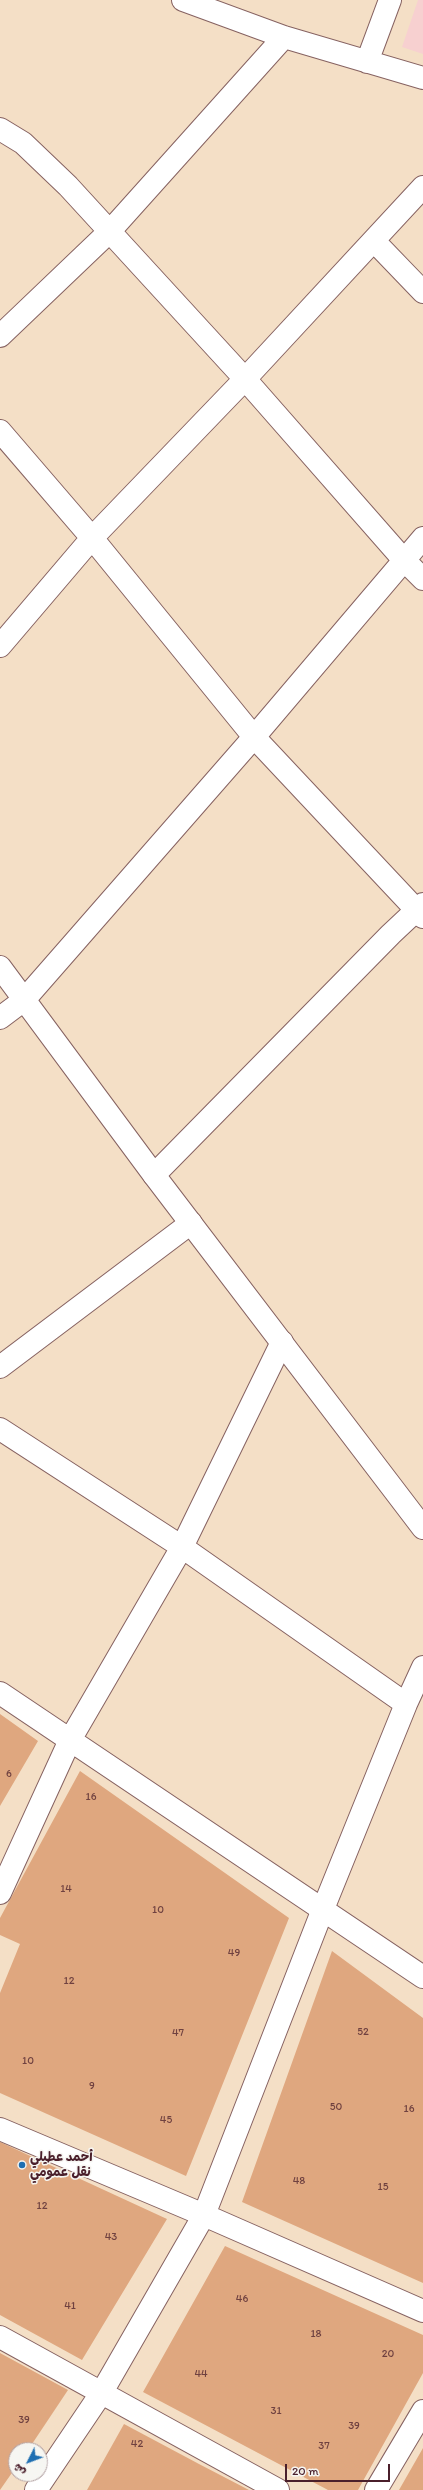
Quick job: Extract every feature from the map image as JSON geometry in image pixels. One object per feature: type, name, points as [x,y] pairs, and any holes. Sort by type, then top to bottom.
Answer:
[{"type":"street","points":[[182,0],[284,37],[423,78]]},
{"type":"street","points":[[367,62],[390,0]]},
{"type":"street","points":[[0,336],[110,231],[284,37]]},
{"type":"street","points":[[0,129],[23,142],[110,231],[246,379],[403,559],[423,579]]},
{"type":"street","points":[[0,646],[92,538],[246,379],[423,187]]},
{"type":"street","points":[[374,241],[423,292]]},
{"type":"street","points":[[0,431],[92,538],[254,737],[421,911],[390,934],[154,1175]]},
{"type":"street","points":[[0,1018],[24,1000],[254,737],[403,559],[423,538]]},
{"type":"street","points":[[0,967],[154,1175],[423,1528]]},
{"type":"street","points":[[0,1367],[191,1224]]},
{"type":"street","points":[[0,1893],[70,1740],[182,1547],[282,1342]]},
{"type":"street","points":[[0,1428],[182,1547],[406,1704]]},
{"type":"street","points":[[36,2490],[102,2392],[204,2215],[323,1909],[406,1704],[423,1667]]},
{"type":"street","points":[[0,1693],[423,1977]]},
{"type":"street","points":[[0,2129],[204,2215],[423,2311]]},
{"type":"street","points":[[0,2337],[278,2490]]},
{"type":"street","points":[[376,2490],[423,2411]]},
{"type":"shaded area","points":[[418,0],[423,0],[423,54],[402,47]]},
{"type":"building","points":[[0,1714],[38,1741],[0,1806]]},
{"type":"building","points":[[80,1771],[289,1918],[186,2176],[0,2093],[0,1993],[20,1944],[0,1935],[0,1918]]},
{"type":"building","points":[[332,1951],[423,2018],[423,2283],[242,2202]]},
{"type":"building","points":[[0,2142],[167,2219],[82,2360],[0,2315]]},
{"type":"building","points":[[225,2246],[423,2335],[423,2373],[358,2490],[328,2490],[143,2392]]},
{"type":"building","points":[[0,2353],[68,2390],[33,2442],[8,2442],[8,2478],[0,2490]]},
{"type":"building","points":[[124,2424],[199,2464],[249,2490],[87,2490]]},
{"type":"building","points":[[423,2448],[423,2490],[399,2490]]},
{"type":"place","name":"أحمد عطيلي نقل عمومي","points":[[22,2165]]}]
